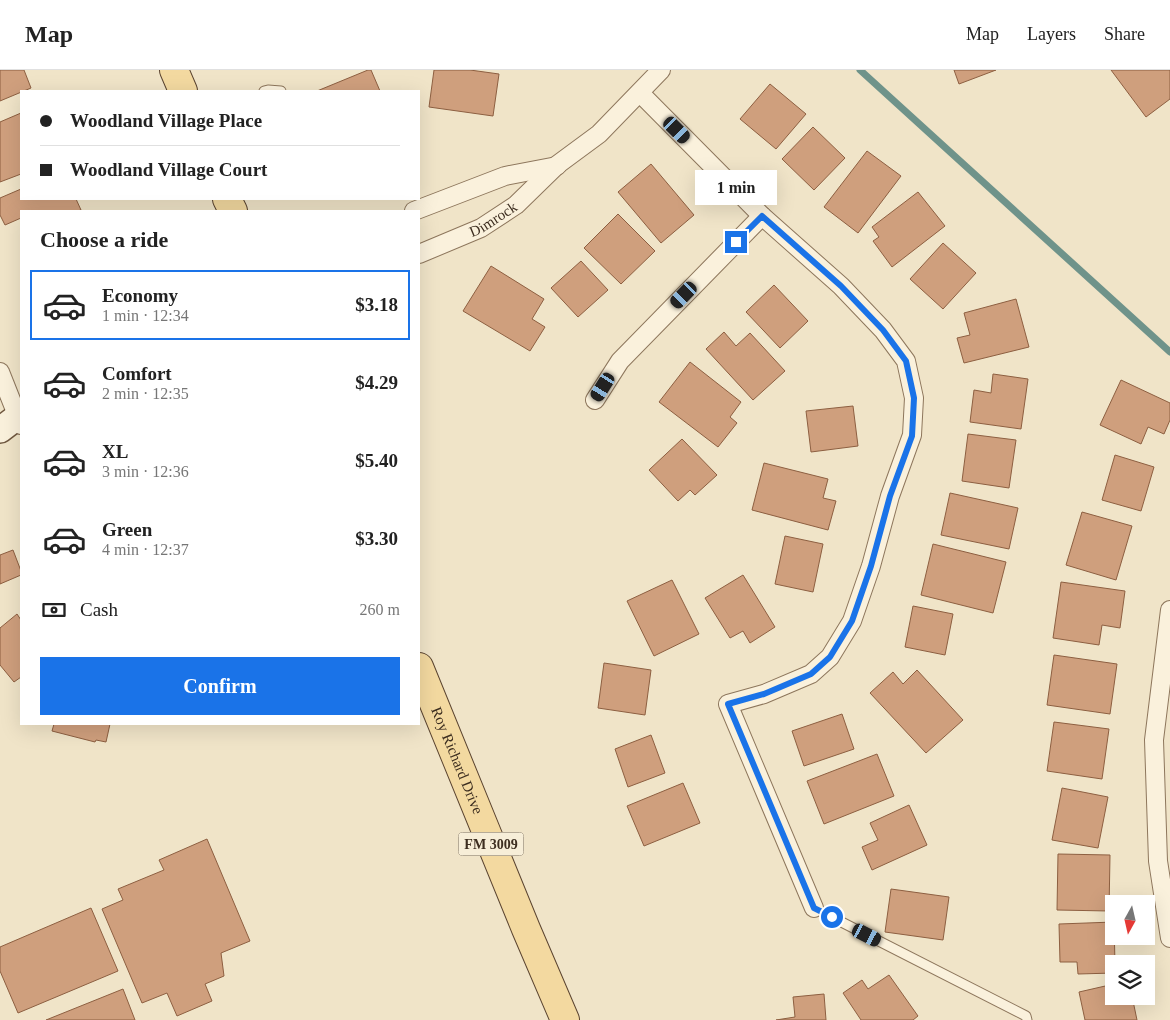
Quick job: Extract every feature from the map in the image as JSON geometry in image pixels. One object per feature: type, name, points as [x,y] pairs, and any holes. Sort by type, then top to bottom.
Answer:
[{"type":"main road","points":[[174,70],[182,90]]},
{"type":"main road","name":"Roy Richard Drive","points":[[420,669],[526,930],[565,1020]]},
{"type":"street","name":"Dimrock","points":[[420,254],[481,228],[516,205],[557,166],[599,134],[661,70]]},
{"type":"street","points":[[640,93],[762,216],[841,286],[883,330],[906,361],[914,398],[912,436],[890,496],[871,566],[852,621],[830,657],[811,674],[764,694],[728,704],[814,908]]},
{"type":"street","name":"Dimrock","points":[[418,206],[505,176],[557,166]]},
{"type":"street","points":[[595,400],[620,361],[762,216]]},
{"type":"street","points":[[0,372],[15,421]]},
{"type":"street","points":[[1170,610],[1154,740],[1158,861],[1170,938]]},
{"type":"lane","points":[[814,908],[1026,1016],[1027,1020]]},
{"type":"building","points":[[0,70],[24,70],[31,88],[20,90],[20,93],[0,101]]},
{"type":"building","points":[[371,70],[380,90],[319,90]]},
{"type":"building","points":[[434,70],[470,70],[499,74],[493,116],[429,107]]},
{"type":"building","points":[[954,70],[996,70],[959,84]]},
{"type":"building","points":[[1111,70],[1170,70],[1170,99],[1146,117]]},
{"type":"building","points":[[770,84],[806,114],[776,149],[740,119]]},
{"type":"building","points":[[20,113],[20,174],[0,182],[0,122]]},
{"type":"building","points":[[813,127],[845,158],[814,190],[782,159]]},
{"type":"building","points":[[867,151],[901,176],[858,233],[824,207]]},
{"type":"building","points":[[651,164],[694,215],[661,243],[618,192]]},
{"type":"building","points":[[20,189],[20,200],[76,200],[81,210],[20,210],[20,218],[5,225],[0,215],[0,198]]},
{"type":"building","points":[[918,192],[945,226],[892,267],[873,241],[879,237],[872,227]]},
{"type":"building","points":[[618,214],[655,251],[621,284],[584,248]]},
{"type":"building","points":[[943,243],[976,273],[943,309],[910,279]]},
{"type":"building","points":[[581,261],[608,290],[578,317],[551,288]]},
{"type":"building","points":[[491,266],[544,299],[532,319],[545,327],[530,351],[463,311]]},
{"type":"building","points":[[774,285],[808,321],[780,348],[746,312]]},
{"type":"building","points":[[1016,299],[1029,347],[964,363],[957,338],[970,335],[964,313]]},
{"type":"building","points":[[724,332],[736,346],[750,333],[785,371],[753,400],[706,349]]},
{"type":"building","points":[[690,362],[741,402],[730,417],[737,423],[718,447],[659,402]]},
{"type":"building","points":[[993,374],[1028,379],[1021,429],[970,422],[974,390],[991,393]]},
{"type":"building","points":[[1121,380],[1170,403],[1170,420],[1164,434],[1148,427],[1141,444],[1100,425]]},
{"type":"building","points":[[853,406],[858,446],[811,452],[806,411]]},
{"type":"building","points":[[968,434],[1016,440],[1009,488],[962,481]]},
{"type":"building","points":[[682,439],[717,475],[695,495],[690,490],[678,501],[649,470]]},
{"type":"building","points":[[1115,455],[1154,467],[1141,511],[1102,500]]},
{"type":"building","points":[[764,463],[828,479],[823,498],[836,501],[828,530],[752,510]]},
{"type":"building","points":[[950,493],[1018,508],[1009,549],[941,535]]},
{"type":"building","points":[[1082,512],[1132,526],[1116,580],[1066,565]]},
{"type":"building","points":[[785,536],[823,544],[813,592],[775,584]]},
{"type":"building","points":[[933,544],[1006,562],[993,613],[921,595]]},
{"type":"building","points":[[13,550],[20,568],[20,575],[0,584],[0,555]]},
{"type":"building","points":[[743,575],[775,627],[750,643],[743,631],[730,638],[705,598]]},
{"type":"building","points":[[672,580],[699,634],[654,656],[627,601]]},
{"type":"building","points":[[1061,582],[1125,591],[1120,628],[1102,625],[1099,645],[1053,638]]},
{"type":"building","points":[[913,606],[953,614],[945,655],[905,647]]},
{"type":"building","points":[[17,614],[20,618],[20,678],[14,682],[0,665],[0,628]]},
{"type":"building","points":[[1054,655],[1117,664],[1110,714],[1047,705]]},
{"type":"building","points":[[604,663],[651,670],[645,715],[598,708]]},
{"type":"building","points":[[917,670],[963,720],[926,753],[870,693],[893,672],[903,684]]},
{"type":"building","points":[[842,714],[854,749],[804,766],[792,731]]},
{"type":"building","points":[[1054,722],[1109,729],[1102,779],[1047,771]]},
{"type":"building","points":[[54,725],[110,725],[106,742],[96,740],[95,742],[52,731]]},
{"type":"building","points":[[651,735],[665,773],[628,787],[615,749]]},
{"type":"building","points":[[877,754],[894,796],[824,824],[807,781]]},
{"type":"building","points":[[683,783],[700,823],[644,846],[627,806]]},
{"type":"building","points":[[1062,788],[1108,797],[1098,848],[1052,840]]},
{"type":"building","points":[[909,805],[927,845],[872,870],[862,847],[878,840],[870,823]]},
{"type":"building","points":[[207,839],[250,941],[221,953],[224,976],[205,984],[212,1001],[177,1016],[167,993],[142,1003],[102,909],[123,900],[118,889],[164,870],[159,860]]},
{"type":"building","points":[[1058,854],[1110,855],[1109,895],[1105,895],[1105,911],[1057,910]]},
{"type":"building","points":[[891,889],[949,897],[943,940],[885,932]]},
{"type":"building","points":[[91,908],[118,971],[18,1013],[0,971],[0,947]]},
{"type":"building","points":[[1105,922],[1105,945],[1115,945],[1115,955],[1105,955],[1105,973],[1078,974],[1077,962],[1060,962],[1059,924]]},
{"type":"building","points":[[889,975],[918,1016],[913,1020],[861,1020],[843,993],[862,980],[868,989]]},
{"type":"building","points":[[1105,986],[1105,1005],[1134,1005],[1137,1020],[1085,1020],[1079,992]]},
{"type":"building","points":[[123,989],[135,1020],[46,1020]]},
{"type":"building","points":[[824,994],[826,1020],[776,1020],[795,1017],[793,997]]},
{"type":"waterway","points":[[860,70],[1170,352]]},
{"type":"route","points":[[736,242],[762,216],[841,286],[883,330],[906,361],[914,398],[912,436],[890,496],[871,566],[852,621],[830,657],[811,674],[764,694],[728,704],[814,908],[832,917]]}]
